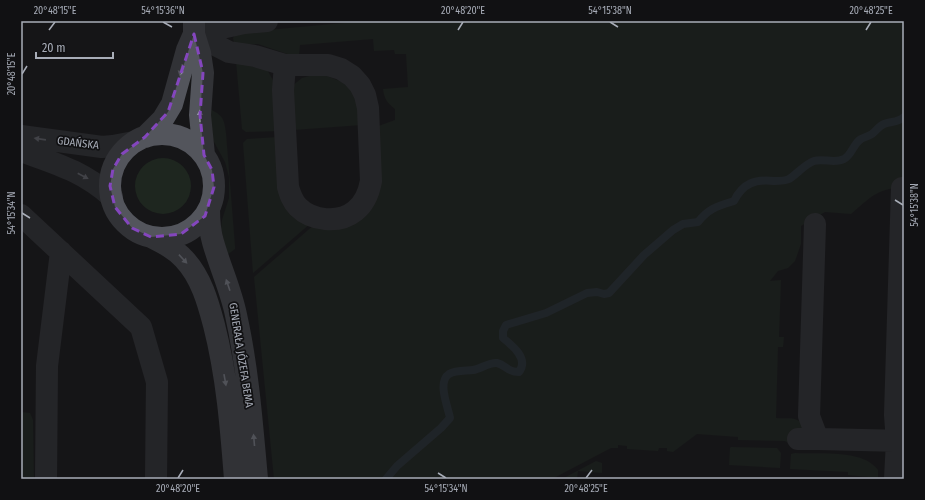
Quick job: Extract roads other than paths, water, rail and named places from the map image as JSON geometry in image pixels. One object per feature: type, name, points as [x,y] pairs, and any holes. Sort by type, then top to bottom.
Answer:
[{"type":"main road","points":[[140,140],[161,134],[177,136],[192,143],[204,155],[212,170],[214,193],[209,209],[200,221],[188,231],[167,238],[152,237],[137,231],[124,221],[115,207],[110,186],[113,169],[122,154],[163,119],[172,104],[194,27]]},
{"type":"main road","points":[[194,27],[203,73],[200,115],[204,155]]},
{"type":"main road","name":"GENERAŁA JÓZEFA BEMA","points":[[209,209],[213,241],[229,289],[240,336],[246,372],[257,479]]},
{"type":"main road","name":"GENERAŁA JÓZEFA BEMA","points":[[152,237],[171,248],[184,259],[197,276],[207,302],[218,344],[227,389],[235,479]]},
{"type":"street","points":[[194,27],[267,21]]},
{"type":"street","points":[[194,27],[229,52],[255,56],[285,66],[328,65],[341,69],[352,76],[360,85],[365,95],[368,108],[371,181],[369,192],[362,203],[355,211],[346,216],[335,220],[322,219],[310,215],[298,207],[291,198],[288,187],[283,90],[285,66]]},
{"type":"street","name":"GDAŃSKA","points":[[21,136],[102,147],[140,140]]},
{"type":"street","name":"GDAŃSKA","points":[[21,151],[67,167],[79,173],[100,186],[112,197]]},
{"type":"street","points":[[895,479],[900,441],[895,414],[902,188]]},
{"type":"street","points":[[21,215],[141,327],[157,382],[156,479]]},
{"type":"street","points":[[815,224],[809,416],[815,432],[809,439],[900,441]]},
{"type":"street","points":[[46,479],[47,366],[61,252]]},
{"type":"waterway","points":[[386,479],[397,466],[441,428],[450,418],[444,395],[444,383],[449,374],[458,371],[476,369],[494,363],[500,364],[509,370],[519,372],[522,367],[521,358],[515,349],[503,338],[503,331],[506,325],[546,313],[587,293],[609,293],[644,255],[673,230],[683,224],[698,222],[702,217],[718,206],[734,201],[741,190],[746,186],[761,181],[787,180],[807,164],[814,161],[837,161],[844,159],[849,155],[858,141],[872,134],[882,125],[897,121],[904,117]]}]
